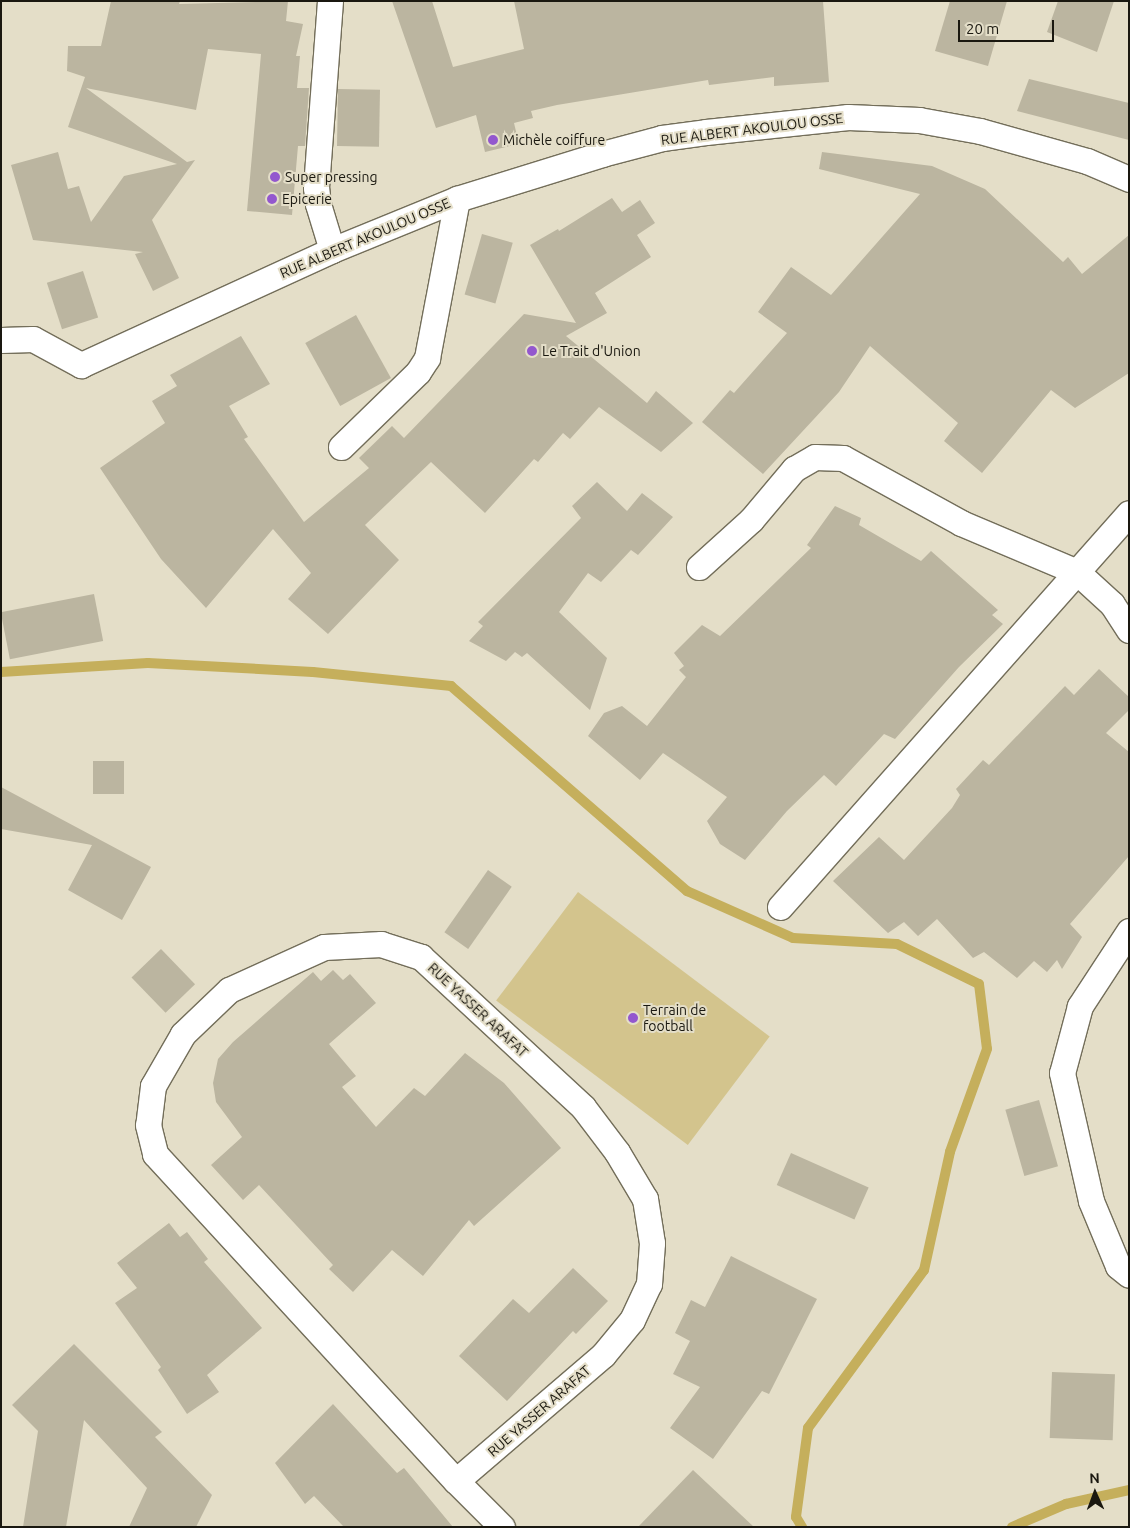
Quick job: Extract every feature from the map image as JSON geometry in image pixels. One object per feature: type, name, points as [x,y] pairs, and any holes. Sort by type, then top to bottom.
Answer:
[{"type":"street","points":[[330,1],[316,187],[318,204],[332,250]]},
{"type":"street","name":"RUE ALBERT AKOULOU OSSE","points":[[1,340],[33,339],[81,365],[332,250],[457,199],[662,138],[848,117],[919,120],[980,131],[1087,162],[1129,178]]},
{"type":"street","points":[[341,447],[418,372],[427,358],[457,199]]},
{"type":"street","points":[[699,567],[751,520],[794,469],[815,457],[843,458],[961,523],[1077,572],[1112,604],[1129,630]]},
{"type":"street","points":[[780,907],[1129,512]]},
{"type":"street","points":[[1129,931],[1080,1006],[1062,1073],[1091,1201],[1118,1266],[1129,1275]]},
{"type":"street","name":"RUE YASSER ARAFAT","points":[[456,1481],[566,1389],[603,1355],[632,1320],[649,1284],[652,1243],[645,1199],[617,1152],[583,1108],[421,957],[381,944],[324,947],[229,990],[183,1034],[153,1086],[148,1125],[156,1154],[456,1481],[502,1527]]},
{"type":"shaded area","name":"Terrain de football","points":[[578,892],[770,1036],[688,1145],[496,1001]]},
{"type":"building","points":[[111,1],[180,1],[179,4],[288,1],[286,21],[303,24],[296,56],[300,56],[297,88],[309,88],[305,146],[298,146],[292,215],[247,211],[261,54],[208,49],[196,110],[86,88],[187,162],[195,160],[152,220],[179,278],[153,291],[135,254],[143,252],[33,240],[11,165],[58,152],[68,189],[79,186],[91,222],[124,176],[177,164],[68,127],[85,77],[67,71],[68,46],[101,46]]},
{"type":"building","points":[[392,1],[432,1],[453,67],[524,49],[514,1],[823,1],[829,82],[774,86],[774,77],[709,85],[708,80],[557,105],[531,111],[533,118],[514,123],[519,144],[485,152],[476,115],[436,128]]},
{"type":"building","points":[[950,1],[1007,1],[988,66],[935,51]]},
{"type":"building","points":[[1058,1],[1114,1],[1097,52],[1047,32]]},
{"type":"building","points":[[1029,79],[1129,103],[1129,140],[1017,111]]},
{"type":"building","points":[[338,89],[380,90],[379,147],[337,146]]},
{"type":"building","points":[[822,152],[932,166],[985,189],[1063,262],[1068,257],[1082,274],[1129,235],[1129,373],[1075,408],[1051,390],[982,473],[944,441],[958,423],[870,346],[839,392],[763,474],[702,422],[730,390],[734,393],[787,333],[758,312],[791,267],[831,295],[920,194],[819,169]]},
{"type":"building","points":[[612,198],[622,212],[640,200],[655,223],[637,235],[651,257],[595,293],[607,313],[566,336],[647,403],[656,391],[693,423],[661,452],[599,407],[570,439],[563,433],[538,462],[534,459],[485,513],[431,462],[365,525],[399,560],[328,634],[288,599],[311,573],[273,529],[206,608],[161,559],[100,468],[165,423],[152,401],[177,386],[170,375],[241,336],[270,384],[229,406],[248,437],[244,439],[304,522],[369,468],[359,458],[392,426],[404,438],[524,314],[576,323],[530,245],[558,229],[559,231]]},
{"type":"building","points":[[482,234],[513,243],[495,303],[465,295]]},
{"type":"building","points":[[83,271],[98,318],[62,329],[47,283]]},
{"type":"building","points":[[356,315],[391,378],[340,406],[305,343]]},
{"type":"building","points":[[597,482],[627,511],[642,493],[673,517],[638,555],[631,550],[601,582],[588,573],[559,612],[607,658],[590,710],[527,653],[522,657],[515,652],[506,661],[469,641],[483,626],[478,622],[581,518],[572,506]]},
{"type":"building","points":[[835,506],[861,518],[859,525],[921,561],[931,551],[998,610],[992,615],[1003,624],[959,667],[895,739],[884,734],[836,786],[824,775],[787,811],[745,860],[720,844],[707,821],[727,797],[663,753],[640,780],[588,736],[604,713],[622,706],[647,726],[686,677],[679,670],[684,666],[674,653],[702,625],[720,636],[811,548],[807,545]]},
{"type":"building","points":[[94,594],[103,641],[10,659],[1,612]]},
{"type":"building","points":[[1099,669],[1129,697],[1129,710],[1106,733],[1129,752],[1129,856],[1070,924],[1082,937],[1062,969],[1057,960],[1047,972],[1034,961],[1017,978],[984,952],[973,958],[937,919],[918,936],[904,922],[888,933],[833,881],[879,837],[904,860],[952,808],[960,795],[956,789],[983,760],[989,765],[1065,686],[1074,695]]},
{"type":"building","points":[[93,761],[124,761],[124,794],[93,794]]},
{"type":"building","points":[[1,787],[151,867],[122,920],[68,890],[92,845],[1,829]]},
{"type":"building","points":[[488,870],[512,887],[468,949],[444,932]]},
{"type":"building","points":[[161,949],[195,984],[166,1013],[132,977]]},
{"type":"building","points":[[333,970],[343,980],[350,974],[376,1003],[329,1044],[356,1076],[342,1087],[376,1127],[414,1088],[425,1096],[465,1053],[504,1083],[561,1148],[474,1226],[469,1220],[423,1276],[392,1250],[353,1292],[329,1269],[333,1265],[259,1185],[243,1200],[211,1165],[242,1137],[216,1102],[213,1083],[218,1059],[233,1042],[313,972],[321,981]]},
{"type":"building","points":[[1039,1100],[1058,1166],[1024,1176],[1005,1110]]},
{"type":"building","points":[[791,1153],[869,1188],[854,1220],[777,1185]]},
{"type":"building","points":[[169,1223],[180,1237],[187,1232],[208,1259],[204,1262],[262,1328],[207,1375],[219,1392],[187,1414],[158,1370],[161,1367],[115,1303],[137,1288],[117,1263]]},
{"type":"building","points":[[731,1256],[817,1299],[769,1394],[762,1391],[713,1459],[670,1428],[700,1387],[673,1374],[690,1341],[675,1333],[691,1300],[705,1307]]},
{"type":"building","points":[[573,1268],[608,1301],[576,1334],[573,1331],[507,1401],[459,1356],[513,1299],[529,1313]]},
{"type":"building","points":[[74,1344],[162,1432],[155,1437],[212,1495],[196,1527],[129,1527],[147,1488],[84,1420],[66,1527],[23,1527],[38,1431],[12,1405]]},
{"type":"building","points":[[1052,1372],[1115,1374],[1113,1440],[1050,1438]]},
{"type":"building","points":[[333,1404],[397,1473],[404,1468],[453,1527],[344,1527],[314,1496],[305,1504],[275,1463]]},
{"type":"building","points":[[693,1470],[754,1527],[638,1527]]},
{"type":"waterway","points":[[1,672],[148,663],[313,672],[451,686],[687,891],[793,938],[897,944],[979,984],[987,1049],[950,1152],[924,1270],[808,1428],[796,1517],[802,1527]]},
{"type":"waterway","points":[[1012,1527],[1066,1504],[1129,1490]]},
{"type":"place","name":"Michèle coiffure","points":[[493,140]]},
{"type":"place","name":"Super pressing","points":[[275,177]]},
{"type":"place","name":"Epicerie","points":[[272,199]]},
{"type":"place","name":"Le Trait d'Union","points":[[532,351]]},
{"type":"place","name":"Terrain de football","points":[[633,1018]]}]
